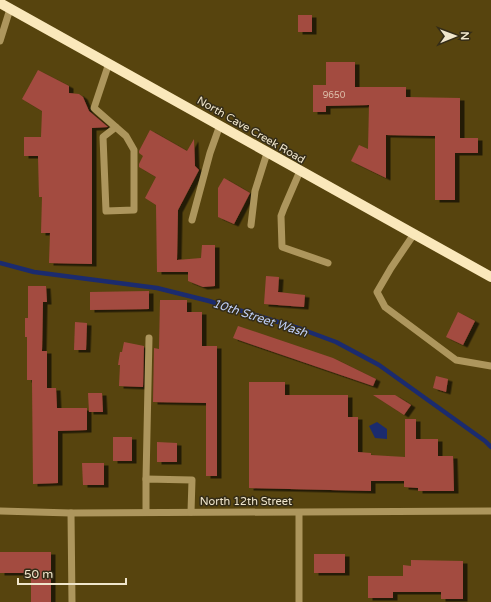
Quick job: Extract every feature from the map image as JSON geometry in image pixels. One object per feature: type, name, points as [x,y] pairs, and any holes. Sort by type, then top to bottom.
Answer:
[{"type":"main road","name":"North Cave Creek Road","points":[[0,3],[491,277]]},
{"type":"street","points":[[0,41],[10,9]]},
{"type":"street","points":[[109,63],[94,108],[116,127],[126,136],[134,150],[134,210],[106,211],[103,137],[116,127]]},
{"type":"street","points":[[192,220],[210,153],[220,125]]},
{"type":"street","points":[[252,225],[255,190],[268,152]]},
{"type":"street","points":[[300,171],[281,216],[282,247],[328,263]]},
{"type":"street","points":[[414,234],[377,292],[385,307],[456,360],[491,366]]},
{"type":"street","points":[[146,512],[149,338]]},
{"type":"street","points":[[146,479],[192,480],[191,512]]},
{"type":"street","name":"North 12th Street","points":[[0,511],[71,513],[300,513],[491,511]]},
{"type":"street","points":[[71,513],[72,602]]},
{"type":"street","points":[[300,513],[300,602]]},
{"type":"water","points":[[377,422],[387,429],[387,439],[375,438],[369,426]]},
{"type":"building","points":[[298,15],[312,15],[312,32],[298,32]]},
{"type":"building","points":[[326,62],[355,62],[355,87],[406,87],[406,97],[460,98],[460,138],[478,138],[478,153],[455,153],[455,200],[435,200],[435,136],[386,135],[386,178],[351,161],[359,145],[368,149],[369,105],[326,106],[326,112],[313,112],[313,85],[326,85]]},
{"type":"building","points":[[38,70],[69,86],[69,93],[79,94],[83,97],[89,111],[108,127],[92,128],[92,264],[49,263],[50,233],[41,233],[42,197],[39,197],[38,156],[24,156],[24,137],[41,137],[42,111],[22,99]]},
{"type":"building","points":[[150,130],[187,151],[194,139],[195,166],[199,170],[178,210],[177,260],[201,258],[202,245],[215,245],[215,286],[203,287],[188,281],[188,272],[157,272],[156,205],[145,198],[156,177],[139,167],[143,156],[139,153],[139,151]]},
{"type":"building","points":[[224,178],[250,193],[234,224],[218,217],[218,188]]},
{"type":"building","points":[[266,276],[279,277],[278,292],[305,295],[304,307],[264,304]]},
{"type":"building","points":[[28,286],[46,286],[47,302],[43,302],[42,351],[47,351],[47,388],[56,388],[57,408],[87,408],[87,430],[58,431],[58,483],[33,484],[32,380],[27,380],[27,337],[25,337],[25,318],[28,318]]},
{"type":"building","points":[[149,291],[149,309],[90,310],[90,292]]},
{"type":"building","points":[[160,300],[187,300],[187,312],[202,312],[202,346],[217,346],[217,476],[206,476],[206,403],[153,402],[154,348],[159,349]]},
{"type":"building","points":[[458,312],[475,321],[463,345],[446,337]]},
{"type":"building","points":[[75,322],[87,323],[86,350],[74,350]]},
{"type":"building","points":[[238,326],[333,358],[376,379],[373,386],[233,338]]},
{"type":"building","points":[[124,342],[144,346],[143,387],[119,386],[120,365],[118,365],[120,352],[122,352]]},
{"type":"building","points":[[436,376],[448,379],[446,392],[433,388]]},
{"type":"building","points":[[249,382],[285,382],[285,395],[348,395],[348,417],[358,417],[358,452],[371,453],[371,455],[405,457],[405,419],[416,419],[416,439],[438,439],[438,456],[453,456],[454,491],[418,491],[418,488],[404,487],[404,481],[371,481],[371,491],[249,488]]},
{"type":"building","points":[[88,393],[102,393],[103,412],[89,412]]},
{"type":"building","points":[[373,395],[395,395],[411,405],[404,415]]},
{"type":"building","points":[[113,437],[132,437],[132,461],[113,461]]},
{"type":"building","points":[[157,442],[177,443],[177,462],[157,462]]},
{"type":"building","points":[[82,463],[104,463],[104,485],[83,485]]},
{"type":"building","points":[[0,552],[51,552],[51,602],[31,602],[31,573],[0,573]]},
{"type":"building","points":[[314,554],[345,554],[345,573],[314,573]]},
{"type":"building","points":[[411,560],[463,561],[463,599],[441,599],[441,592],[393,592],[393,598],[368,598],[368,576],[403,576],[403,565],[411,566]]},
{"type":"waterway","name":"10th Street Wash","points":[[0,263],[34,272],[157,288],[209,301],[301,329],[336,342],[379,365],[485,441],[491,447]]}]
